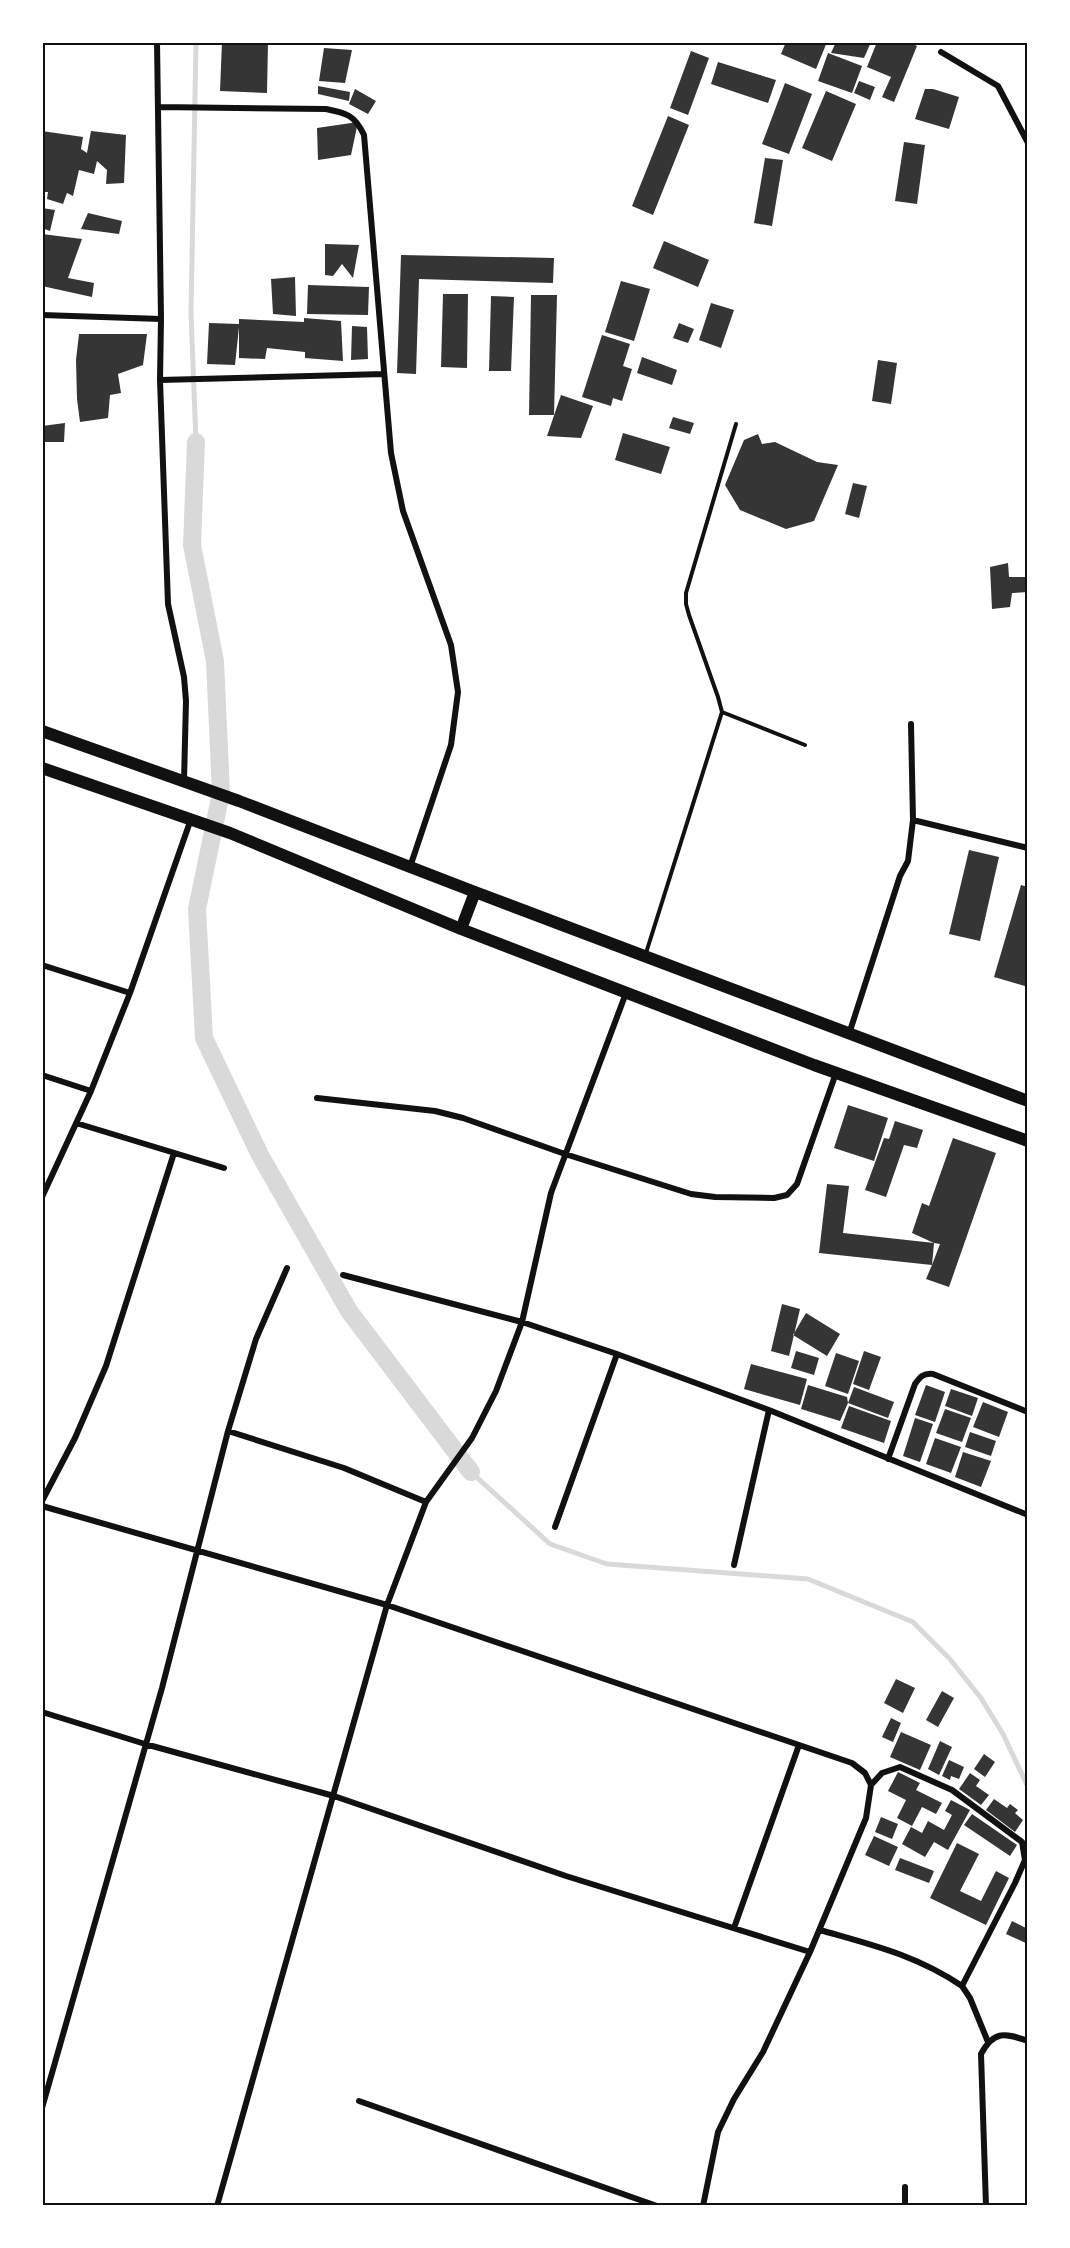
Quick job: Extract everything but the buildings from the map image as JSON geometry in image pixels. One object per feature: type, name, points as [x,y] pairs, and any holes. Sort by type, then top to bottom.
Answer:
[{"type":"main road","points":[[42,731],[240,801],[1028,1101]]},
{"type":"main road","points":[[42,768],[230,833],[626,993],[836,1073],[1028,1141]]},
{"type":"main road","points":[[461,928],[475,892]]},
{"type":"street","points":[[158,42],[160,380],[168,604],[184,677],[189,782]]},
{"type":"street","points":[[941,52],[998,86],[1028,143]]},
{"type":"street","points":[[159,107],[326,109],[344,113],[358,122],[364,135],[391,453],[403,511],[451,645],[458,692],[451,745],[409,867]]},
{"type":"street","points":[[42,315],[161,319]]},
{"type":"street","points":[[160,380],[384,374]]},
{"type":"street","points":[[849,1034],[900,876],[908,861],[913,820],[911,724]]},
{"type":"street","points":[[42,1197],[91,1091],[195,820]]},
{"type":"street","points":[[913,820],[1028,848]]},
{"type":"street","points":[[42,965],[130,993]]},
{"type":"street","points":[[217,2206],[387,1605],[426,1502],[472,1438],[491,1403],[522,1322],[551,1193],[626,993]]},
{"type":"street","points":[[318,1098],[435,1111],[463,1118],[565,1154],[691,1194],[715,1197],[774,1198],[787,1195],[797,1184],[836,1073]]},
{"type":"street","points":[[42,1075],[91,1091]]},
{"type":"street","points":[[76,1124],[224,1168]]},
{"type":"street","points":[[42,1501],[75,1438],[106,1366],[174,1153]]},
{"type":"street","points":[[42,2108],[145,1744],[228,1431],[256,1339],[287,1268]]},
{"type":"street","points":[[343,1275],[522,1322],[617,1354],[769,1410],[1028,1515]]},
{"type":"street","points":[[555,1527],[617,1354]]},
{"type":"street","points":[[888,1459],[915,1384],[920,1376],[927,1373],[1028,1412]]},
{"type":"street","points":[[734,1565],[769,1410]]},
{"type":"street","points":[[228,1431],[344,1468],[426,1502]]},
{"type":"street","points":[[42,1506],[387,1605],[852,1763],[865,1773],[871,1785]]},
{"type":"street","points":[[42,1712],[145,1744],[334,1796],[566,1876],[810,1952]]},
{"type":"street","points":[[734,1928],[799,1745]]},
{"type":"street","points":[[703,2206],[718,2132],[734,2098],[763,2052],[820,1930],[866,1818],[871,1785],[882,1773],[900,1767],[952,1790],[1022,1842],[1025,1860],[962,1986]]},
{"type":"street","points":[[820,1930],[904,1954],[962,1986],[970,1998],[987,2042]]},
{"type":"street","points":[[986,2206],[981,2054],[987,2042],[1000,2035],[1010,2035],[1028,2041]]},
{"type":"street","points":[[359,2101],[657,2206]]},
{"type":"street","points":[[905,2187],[905,2206]]},
{"type":"lane","points":[[645,957],[722,712],[689,615],[686,593],[736,424]]},
{"type":"lane","points":[[722,712],[805,745]]},
{"type":"waterway","points":[[196,42],[191,313],[196,442]]},
{"type":"waterway","points":[[196,442],[192,545],[215,661],[221,793],[197,909],[204,1038],[260,1155],[349,1311],[471,1472]]},
{"type":"waterway","points":[[471,1472],[550,1544],[607,1564],[808,1579],[913,1622],[949,1658],[981,1698],[1003,1734],[1028,1787]]}]
